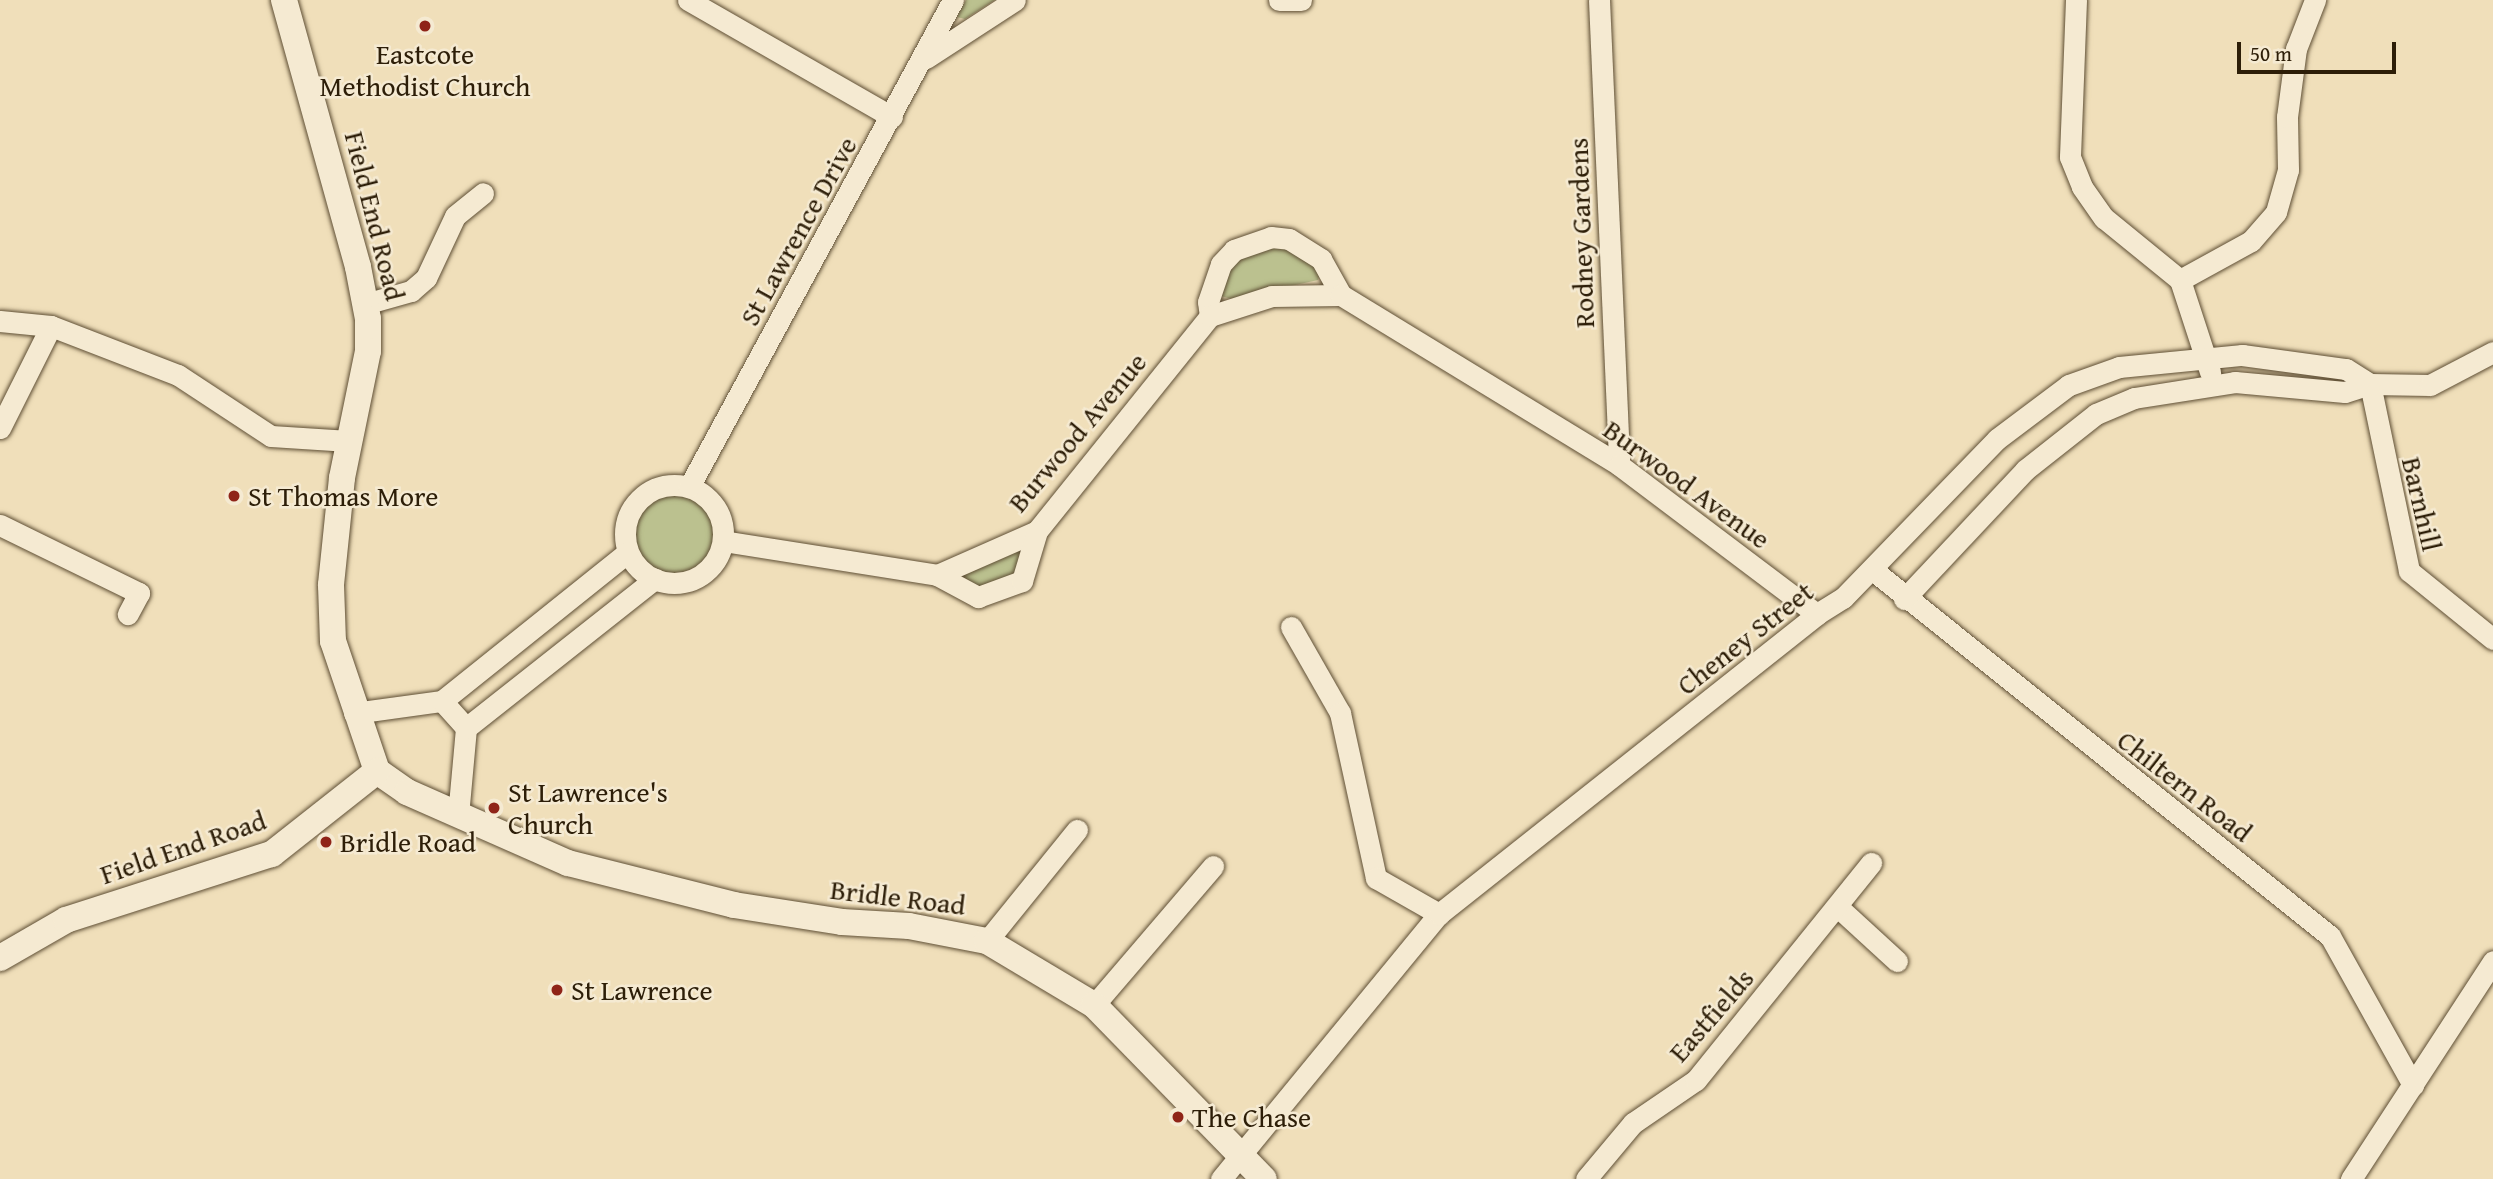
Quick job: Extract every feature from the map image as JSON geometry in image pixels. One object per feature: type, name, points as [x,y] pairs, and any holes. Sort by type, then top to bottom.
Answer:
[{"type":"street","points":[[688,0],[892,117]]},
{"type":"street","name":"St Lawrence Drive","points":[[689,487],[924,59],[953,0]]},
{"type":"street","points":[[924,59],[1015,0]]},
{"type":"street","points":[[1279,0],[1301,0]]},
{"type":"street","name":"Rodney Gardens","points":[[1600,0],[1619,465]]},
{"type":"street","points":[[2076,0],[2070,157],[2082,187],[2104,218],[2180,280],[2209,358],[2211,384]]},
{"type":"street","points":[[2180,280],[2251,241],[2276,212],[2288,170],[2287,117],[2296,49],[2315,0]]},
{"type":"street","name":"Field End Road","points":[[0,958],[66,920],[272,854],[377,771],[355,713],[334,641],[331,585],[349,441],[368,351],[365,304],[287,2]]},
{"type":"street","points":[[365,304],[411,290],[426,278],[456,216],[483,193]]},
{"type":"street","name":"Burwood Avenue","points":[[937,575],[1037,531],[1210,316],[1208,302],[1221,264],[1234,250],[1270,237],[1289,239],[1321,259],[1341,295],[1619,465],[1817,614]]},
{"type":"street","points":[[1210,316],[1272,296],[1341,295]]},
{"type":"street","points":[[0,321],[51,326],[178,375],[271,436],[349,441]]},
{"type":"street","points":[[0,428],[51,326]]},
{"type":"street","name":"Cheney Street","points":[[1904,599],[2025,470],[2096,414],[2134,398],[2235,382],[2345,392],[2370,384],[2430,385],[2493,352]]},
{"type":"street","name":"Cheney Street","points":[[1241,1156],[1439,914],[1874,571],[1997,439],[2069,385],[2119,367],[2242,355],[2346,369],[2370,384]]},
{"type":"street","name":"Barnhill","points":[[2370,384],[2409,571],[2493,639]]},
{"type":"street","points":[[661,486],[689,487],[704,495],[717,510],[723,541],[708,569],[694,579],[679,583],[655,579],[640,570],[628,552],[627,518],[641,497],[661,486]]},
{"type":"street","points":[[0,525],[139,593],[128,614]]},
{"type":"street","points":[[723,541],[937,575],[978,597],[1022,581],[1037,531]]},
{"type":"street","points":[[355,713],[442,701],[628,552]]},
{"type":"street","name":"Chiltern Road","points":[[1874,571],[1904,599],[2330,936],[2413,1085]]},
{"type":"street","points":[[458,816],[466,727],[655,579]]},
{"type":"street","points":[[1291,627],[1340,713],[1376,878],[1439,914]]},
{"type":"street","points":[[442,701],[466,727]]},
{"type":"street","name":"Bridle Road","points":[[377,771],[407,792],[568,863],[734,905],[842,922],[909,926],[987,940],[1094,1005],[1264,1179]]},
{"type":"street","points":[[987,940],[1077,830]]},
{"type":"street","name":"Eastfields","points":[[1586,1179],[1633,1123],[1696,1080],[1871,863]]},
{"type":"street","points":[[1094,1005],[1213,866]]},
{"type":"street","points":[[1838,907],[1897,961]]},
{"type":"street","points":[[2351,1179],[2493,961]]},
{"type":"street","points":[[1221,1179],[1241,1156]]},
{"type":"green space","points":[[966,0],[995,0],[965,19],[957,17]]},
{"type":"green space","points":[[1271,244],[1308,256],[1320,273],[1318,280],[1232,299],[1221,296],[1219,289],[1234,262]]},
{"type":"green space","points":[[674,493],[689,496],[702,505],[711,518],[714,533],[711,548],[702,561],[689,570],[674,573],[659,570],[646,561],[637,548],[634,533],[637,518],[646,505],[659,496]]},
{"type":"green space","points":[[1024,545],[1014,574],[978,589],[953,574]]},
{"type":"place","name":"Eastcote Methodist Church","points":[[425,26]]},
{"type":"place","name":"St Thomas More","points":[[234,496]]},
{"type":"place","name":"St Lawrence's Church","points":[[494,808]]},
{"type":"place","name":"Bridle Road","points":[[326,842]]},
{"type":"place","name":"St Lawrence","points":[[557,990]]},
{"type":"place","name":"The Chase","points":[[1178,1117]]}]
